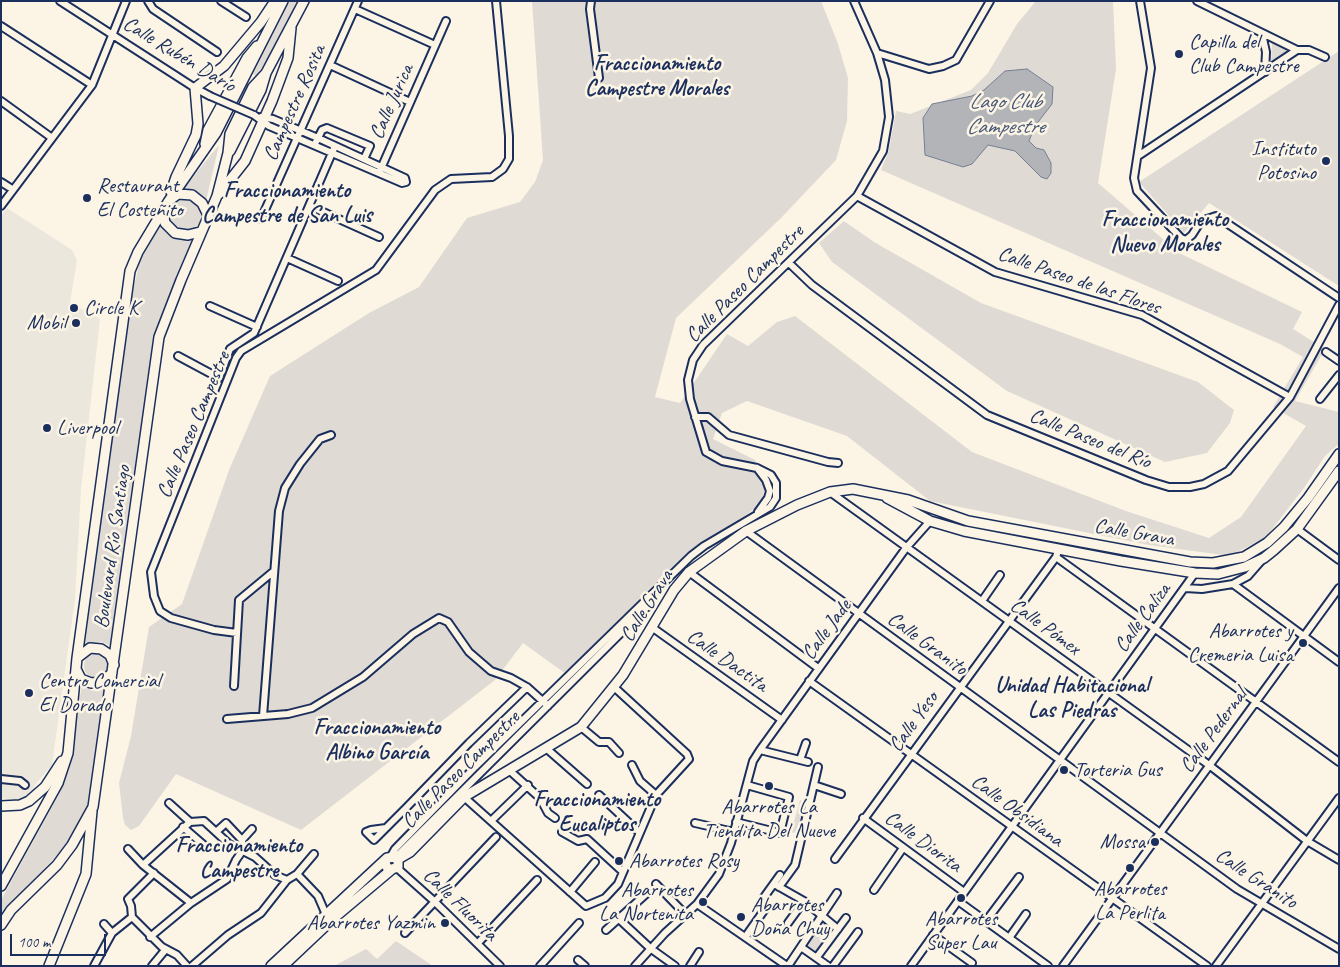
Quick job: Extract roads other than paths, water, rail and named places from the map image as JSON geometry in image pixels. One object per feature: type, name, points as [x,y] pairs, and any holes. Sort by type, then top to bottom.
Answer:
[{"type":"main road","points":[[168,202],[176,176],[196,135],[198,124],[195,88],[224,66],[261,22],[275,1]]},
{"type":"main road","name":"Boulevard Río Santiago","points":[[1,886],[58,783],[68,753],[77,658],[130,271],[138,252],[203,149],[208,130],[247,58],[261,41],[283,1]]},
{"type":"main road","name":"Boulevard Río Santiago","points":[[1,925],[11,910],[57,865],[72,845],[93,807],[159,338],[200,232],[217,196],[228,153],[230,134],[253,86],[266,73],[304,1]]},
{"type":"main road","points":[[217,196],[244,161],[260,118],[288,58],[291,28]]},
{"type":"main road","points":[[168,202],[178,194],[192,195],[202,203],[208,214]]},
{"type":"main road","points":[[163,211],[165,223],[175,233],[188,235],[200,232]]},
{"type":"main road","name":"Calle Grava","points":[[328,918],[394,862],[420,848],[465,797],[581,727],[614,688],[653,628],[674,590],[689,572],[746,531],[830,492],[853,489],[880,494],[908,500],[968,521],[1190,562],[1213,563],[1244,558],[1267,543],[1302,505],[1339,454]]},
{"type":"main road","name":"Calle Grava","points":[[880,494],[930,521],[964,531],[1058,552],[1195,573],[1229,572],[1264,558],[1296,529],[1339,471]]},
{"type":"main road","points":[[76,669],[81,678],[91,683],[106,680],[113,668],[110,655],[101,649],[90,648],[77,658]]},
{"type":"main road","points":[[1,806],[20,805],[38,795],[68,753]]},
{"type":"main road","points":[[49,966],[86,874],[93,807]]},
{"type":"main road","points":[[271,966],[328,918]]},
{"type":"main road","points":[[283,966],[328,918]]},
{"type":"street","name":"Calle Rubén Darío","points":[[60,1],[195,88],[260,118]]},
{"type":"street","points":[[1,206],[92,84],[114,36],[126,1]]},
{"type":"street","points":[[148,1],[153,9],[216,52]]},
{"type":"street","points":[[221,1],[246,17]]},
{"type":"street","name":"Campestre Rosita","points":[[261,219],[358,1]]},
{"type":"street","name":"Calle Paseo Campestre","points":[[237,634],[214,630],[171,618],[160,611],[154,596],[151,572],[236,358],[241,351],[376,270],[436,190],[451,179],[492,177],[503,169],[509,159],[509,136],[496,1]]},
{"type":"street","points":[[591,1],[590,9],[599,78]]},
{"type":"street","name":"Calle Paseo Campestre","points":[[394,862],[395,849],[543,700],[572,677],[647,607],[652,594],[704,546],[770,508],[776,498],[776,483],[771,475],[757,468],[722,461],[706,452],[695,418],[688,380],[693,360],[708,339],[857,196],[883,151],[889,117],[885,80],[877,53],[854,1]]},
{"type":"street","points":[[877,53],[930,69],[943,66],[956,60],[990,1]]},
{"type":"street","points":[[1140,1],[1151,68],[1134,178],[1137,191],[1181,238],[1186,240],[1192,236],[1201,221],[1216,216],[1339,298]]},
{"type":"street","points":[[1197,1],[1297,50],[1309,50],[1325,57]]},
{"type":"street","points":[[355,9],[436,45]]},
{"type":"street","name":"Calle Jurica","points":[[380,170],[446,21]]},
{"type":"street","points":[[1,26],[92,84]]},
{"type":"street","points":[[1262,34],[1266,52],[1265,72]]},
{"type":"street","points":[[1138,156],[1297,50]]},
{"type":"street","points":[[330,64],[410,102]]},
{"type":"street","points":[[1,101],[52,138]]},
{"type":"street","points":[[260,118],[301,130],[364,159],[380,170]]},
{"type":"street","points":[[260,118],[297,138],[380,170]]},
{"type":"street","points":[[315,145],[322,130],[327,128],[370,146],[364,159]]},
{"type":"street","points":[[178,356],[219,378],[230,349],[254,333],[335,146]]},
{"type":"street","points":[[1,182],[12,189]]},
{"type":"street","name":"Calle Paseo de las Flores","points":[[857,196],[995,272],[1142,315],[1290,397]]},
{"type":"street","points":[[310,206],[378,236]]},
{"type":"street","points":[[287,258],[338,281]]},
{"type":"street","name":"Calle Paseo del Río","points":[[789,263],[812,285],[987,415],[1146,480],[1169,487],[1190,487],[1204,484],[1228,471],[1290,397],[1339,305]]},
{"type":"street","points":[[210,306],[257,327]]},
{"type":"street","points":[[1326,352],[1339,361]]},
{"type":"street","points":[[1320,399],[1339,374]]},
{"type":"street","points":[[695,418],[708,417],[729,434],[828,462],[838,463]]},
{"type":"street","points":[[263,716],[279,511],[285,488],[320,439],[331,434]]},
{"type":"street","name":"Calle Pómex","points":[[830,492],[1209,765],[1307,841],[1339,860]]},
{"type":"street","name":"Calle Jade","points":[[634,966],[650,948],[697,904],[722,868],[754,761],[760,750],[906,548],[930,521]]},
{"type":"street","points":[[1296,529],[1339,560]]},
{"type":"street","name":"Calle Granito","points":[[746,531],[858,615],[1161,832],[1237,889],[1339,949]]},
{"type":"street","points":[[1058,552],[1155,628],[1339,762]]},
{"type":"street","name":"Calle Yeso","points":[[835,859],[1058,552]]},
{"type":"street","points":[[1185,588],[1202,589],[1233,584],[1248,576],[1264,558]]},
{"type":"street","points":[[234,686],[240,600],[274,571]]},
{"type":"street","points":[[689,572],[818,668]]},
{"type":"street","name":"Calle Caliza","points":[[911,966],[1010,826],[1195,573]]},
{"type":"street","points":[[982,601],[1000,575]]},
{"type":"street","points":[[1233,584],[1339,662]]},
{"type":"street","name":"Calle Pedernal","points":[[1063,966],[1339,588]]},
{"type":"street","name":"Calle Paseo Campestre","points":[[227,719],[288,714],[312,708],[363,677],[413,634],[439,618],[448,622],[469,652],[491,671],[511,678],[527,687],[548,706]]},
{"type":"street","name":"Calle Dactita","points":[[653,628],[782,720]]},
{"type":"street","name":"Calle Paseo Campestre","points":[[465,797],[475,779],[548,706],[572,677]]},
{"type":"street","name":"Calle Obsidiana","points":[[809,681],[1207,966]]},
{"type":"street","name":"Calle Paseo Campestre","points":[[386,828],[366,832],[374,840],[386,828],[527,687]]},
{"type":"street","points":[[451,791],[465,797],[492,820],[586,906],[605,898],[618,884],[656,795],[687,763],[687,754],[614,688]]},
{"type":"street","points":[[581,727],[598,742],[609,742],[619,752]]},
{"type":"street","points":[[515,728],[521,734]]},
{"type":"street","points":[[800,760],[806,744]]},
{"type":"street","points":[[547,749],[587,784]]},
{"type":"street","points":[[760,750],[808,762]]},
{"type":"street","points":[[632,765],[640,781],[656,795]]},
{"type":"street","points":[[746,936],[765,909],[762,900],[795,865],[818,767]]},
{"type":"street","points":[[509,770],[528,785],[540,798],[548,813],[555,818]]},
{"type":"street","points":[[469,773],[475,779]]},
{"type":"street","points":[[1,779],[20,781],[25,785]]},
{"type":"street","points":[[492,820],[528,785]]},
{"type":"street","points":[[736,822],[780,833],[789,797],[747,785]]},
{"type":"street","points":[[814,785],[841,794]]},
{"type":"street","points":[[599,795],[639,832]]},
{"type":"street","points":[[1216,966],[1339,798]]},
{"type":"street","points":[[169,803],[190,822]]},
{"type":"street","name":"Calle Diorita","points":[[863,818],[964,892]]},
{"type":"street","points":[[143,865],[190,822],[204,822],[230,844],[255,857],[275,875],[287,880]]},
{"type":"street","points":[[150,937],[191,903],[227,879],[243,850],[242,840],[226,823],[216,832]]},
{"type":"street","points":[[695,823],[734,832]]},
{"type":"street","points":[[183,827],[205,846]]},
{"type":"street","points":[[242,840],[252,829]]},
{"type":"street","points":[[562,832],[578,840],[587,839],[622,871]]},
{"type":"street","points":[[405,932],[496,837]]},
{"type":"street","points":[[874,890],[903,848]]},
{"type":"street","points":[[128,849],[143,865],[191,903]]},
{"type":"street","points":[[192,966],[228,935],[261,913],[287,880],[296,874],[314,854]]},
{"type":"street","name":"Calle Fluorita","points":[[394,862],[500,966]]},
{"type":"street","points":[[570,892],[595,862]]},
{"type":"street","points":[[154,874],[128,899],[132,906],[132,917],[150,937],[187,966]]},
{"type":"street","points":[[296,874],[318,896],[328,918]]},
{"type":"street","points":[[776,885],[780,875]]},
{"type":"street","points":[[986,921],[1019,877]]},
{"type":"street","points":[[478,943],[537,880]]},
{"type":"street","points":[[656,884],[685,914]]},
{"type":"street","points":[[776,885],[804,901],[823,915],[838,930]]},
{"type":"street","points":[[697,904],[787,966],[837,893]]},
{"type":"street","points":[[606,930],[646,894]]},
{"type":"street","points":[[788,923],[804,901]]},
{"type":"street","name":"Calle Diorita","points":[[958,901],[1048,966]]},
{"type":"street","points":[[1009,938],[1026,914]]},
{"type":"street","points":[[94,966],[112,933],[132,917]]},
{"type":"street","points":[[817,957],[846,918]]},
{"type":"street","points":[[619,919],[650,948],[675,966]]},
{"type":"street","points":[[540,966],[579,923]]},
{"type":"street","points":[[104,924],[112,933]]},
{"type":"street","points":[[801,947],[833,965],[858,932]]},
{"type":"street","points":[[933,935],[972,963]]},
{"type":"street","points":[[152,966],[166,949]]},
{"type":"street","points":[[690,966],[700,952]]},
{"type":"street","points":[[578,960],[585,966]]},
{"type":"water","name":"Lago Club Campestre","points":[[1027,69],[1053,87],[1052,104],[1035,126],[1029,141],[1036,148],[1044,150],[1051,163],[1051,173],[1047,179],[1041,177],[1015,151],[988,145],[972,164],[963,167],[925,155],[923,118],[932,104],[972,96],[984,90],[1005,71]]},
{"type":"place","name":"Capilla del Club Campestre","points":[[1179,54]]},
{"type":"place","name":"Instituto Potosino","points":[[1326,161]]},
{"type":"place","name":"Restaurant El Costeñito","points":[[87,198]]},
{"type":"place","name":"Circle K","points":[[74,308]]},
{"type":"place","name":"Mobil","points":[[76,323]]},
{"type":"place","name":"Liverpool","points":[[47,428]]},
{"type":"place","name":"Abarrotes y Cremeria Luisa","points":[[1303,643]]},
{"type":"place","name":"Centro Comercial El Dorado","points":[[29,693]]},
{"type":"place","name":"Torteria Gus","points":[[1064,770]]},
{"type":"place","name":"Abarrotes La Tiendita Del Nueve","points":[[769,786]]},
{"type":"place","name":"Mossa","points":[[1155,842]]},
{"type":"place","name":"Abarrotes Rosy","points":[[619,861]]},
{"type":"place","name":"Abarrotes La Perlita","points":[[1130,868]]},
{"type":"place","name":"Abarrotes Super Lau","points":[[961,898]]},
{"type":"place","name":"Abarrotes La Nortenita","points":[[703,902]]},
{"type":"place","name":"Abarrotes Doña Chuy","points":[[741,917]]},
{"type":"place","name":"Abarrotes Yazmin","points":[[445,923]]},
{"type":"district","name":"Fraccionamiento Campestre Morales","points":[[657,76]]},
{"type":"district","name":"Fraccionamiento Campestre de San Luis","points":[[287,204]]},
{"type":"district","name":"Fraccionamiento Nuevo Morales","points":[[1165,232]]},
{"type":"district","name":"Unidad Habitacional Las Piedras","points":[[1072,698]]},
{"type":"district","name":"Fraccionamiento Albino García","points":[[377,740]]},
{"type":"district","name":"Fraccionamiento Eucaliptos","points":[[597,812]]},
{"type":"district","name":"Fraccionamiento Campestre","points":[[239,858]]}]
